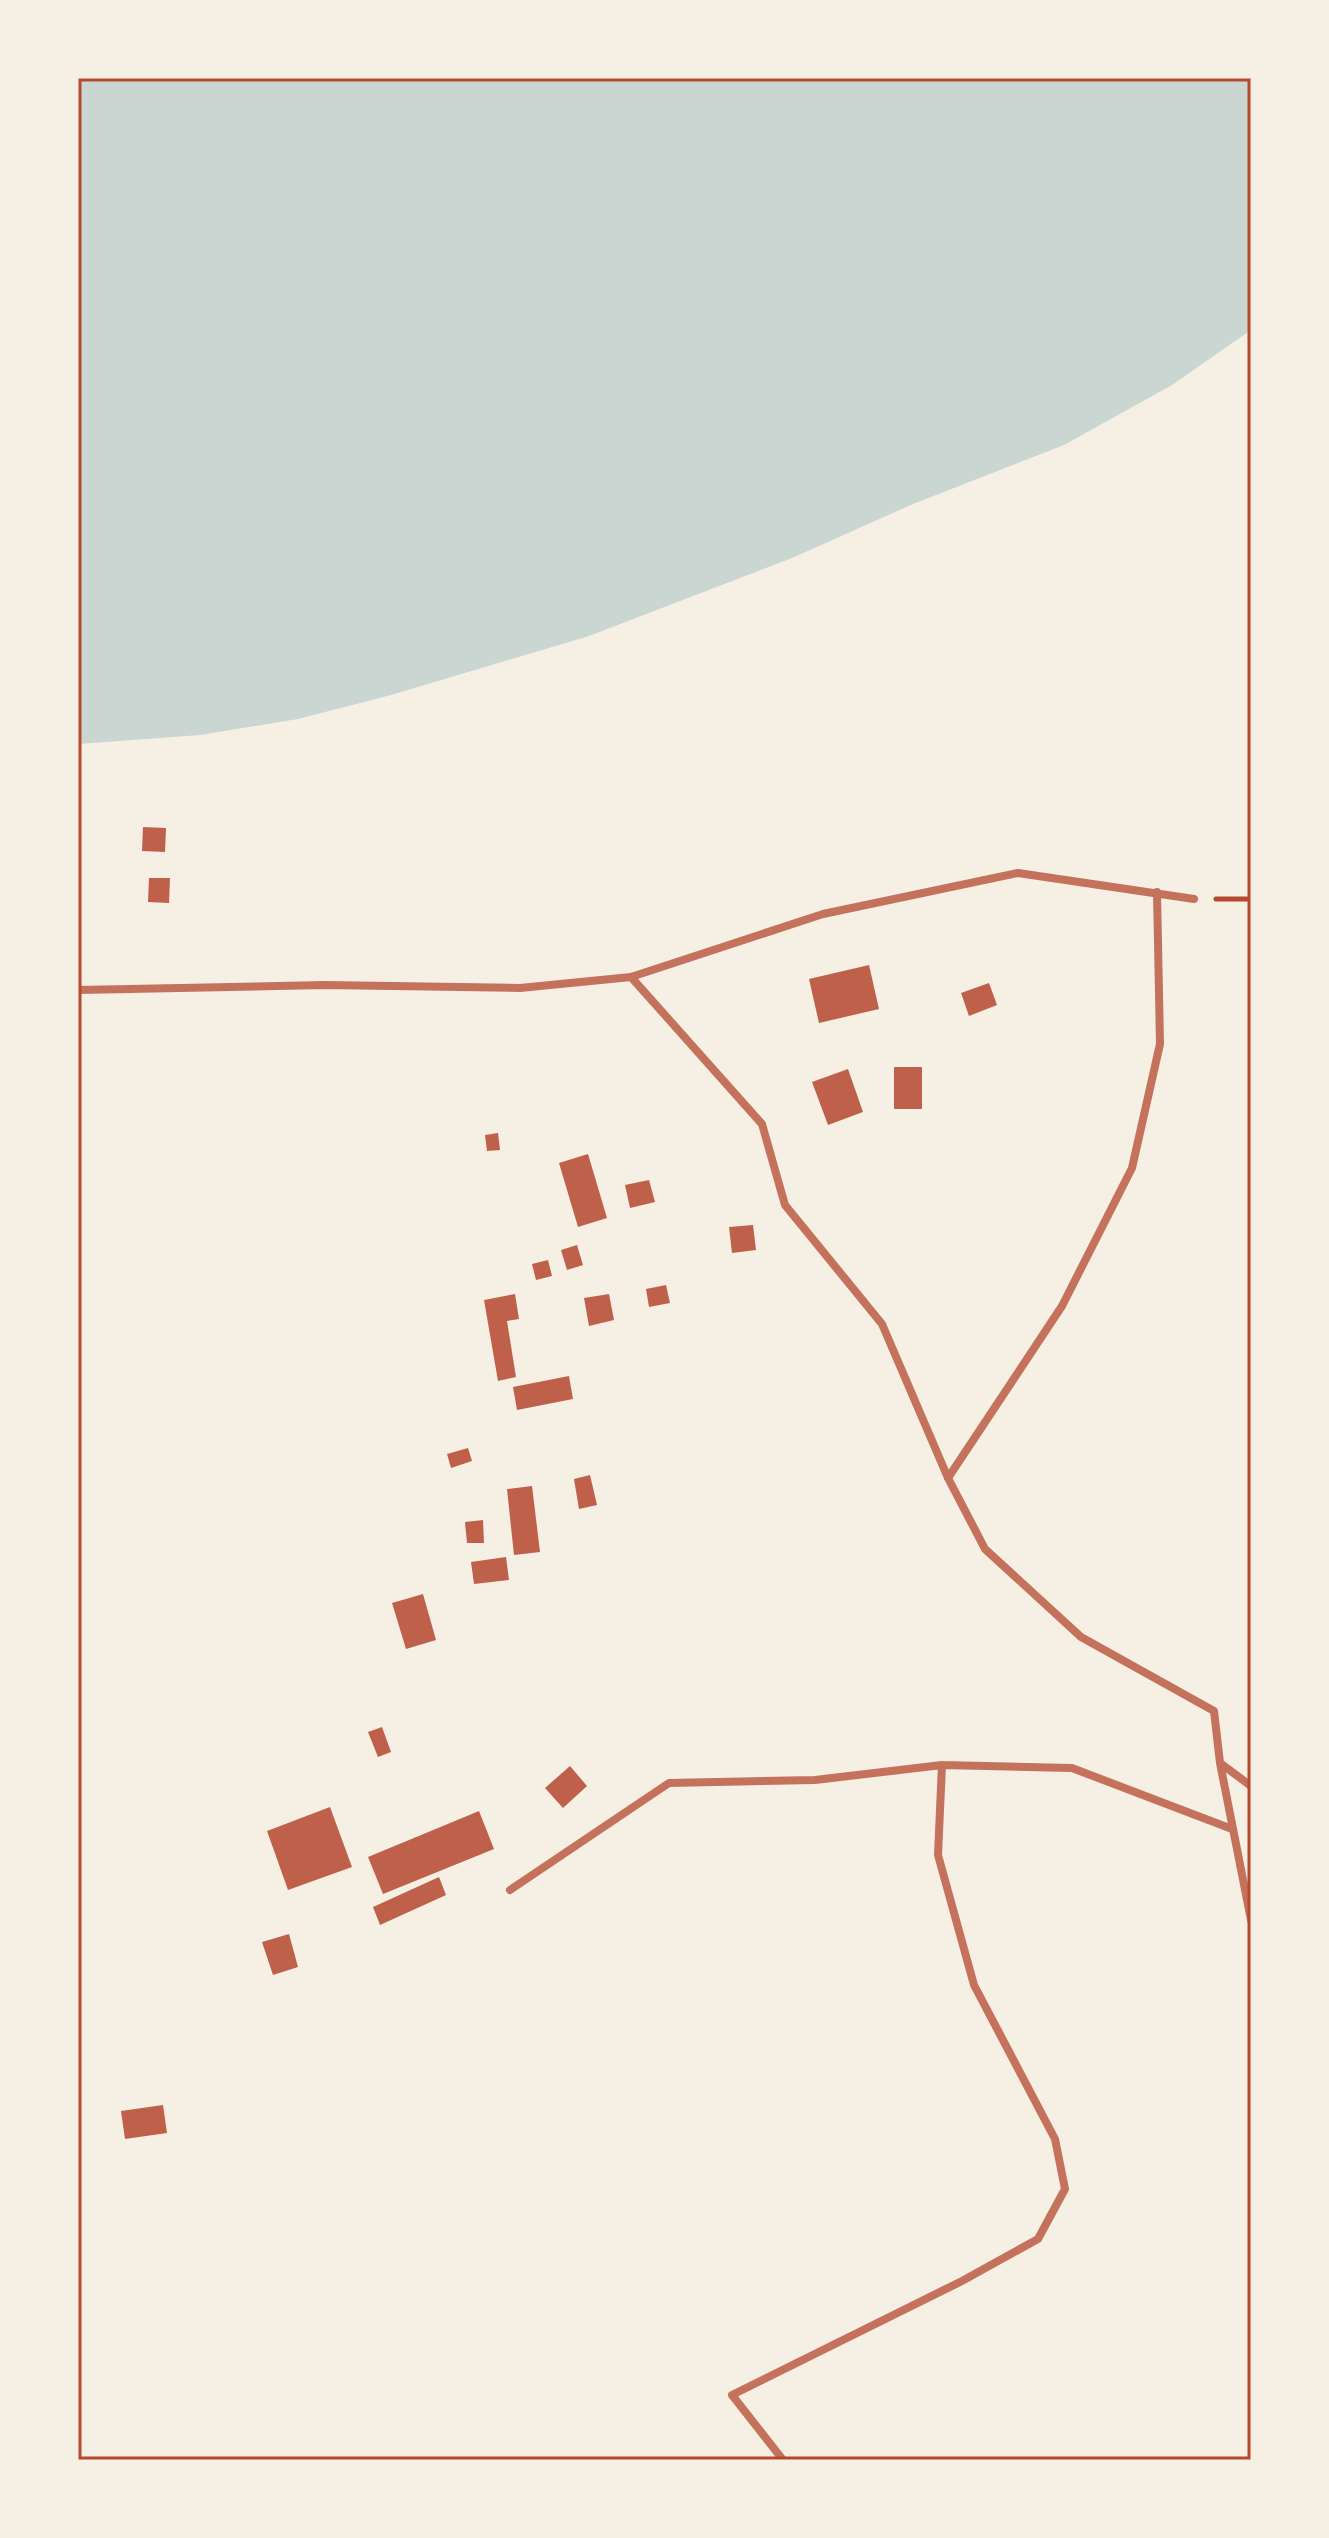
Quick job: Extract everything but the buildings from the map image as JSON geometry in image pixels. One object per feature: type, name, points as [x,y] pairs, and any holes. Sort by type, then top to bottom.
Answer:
[{"type":"street","points":[[78,990],[325,985],[520,988],[631,977],[823,914],[1018,873],[1194,899]]},
{"type":"street","points":[[948,1478],[1062,1306],[1132,1168],[1160,1044],[1157,892]]},
{"type":"street","points":[[631,977],[762,1124],[785,1205],[882,1324],[948,1478],[985,1549],[1081,1637],[1214,1711],[1220,1763],[1251,1920]]},
{"type":"street","points":[[1220,1763],[1251,1786]]},
{"type":"street","points":[[510,1890],[669,1783],[815,1780],[942,1765],[1072,1768],[1232,1829]]},
{"type":"street","points":[[783,2460],[732,2395],[962,2281],[1038,2239],[1065,2189],[1055,2139],[974,1985],[938,1855],[942,1765]]},
{"type":"path","points":[[1194,899],[1251,899]]},
{"type":"shaded area","points":[[78,78],[1251,78],[1251,330],[1172,385],[1064,445],[913,504],[792,558],[589,636],[391,695],[298,719],[200,735],[78,744]]}]
